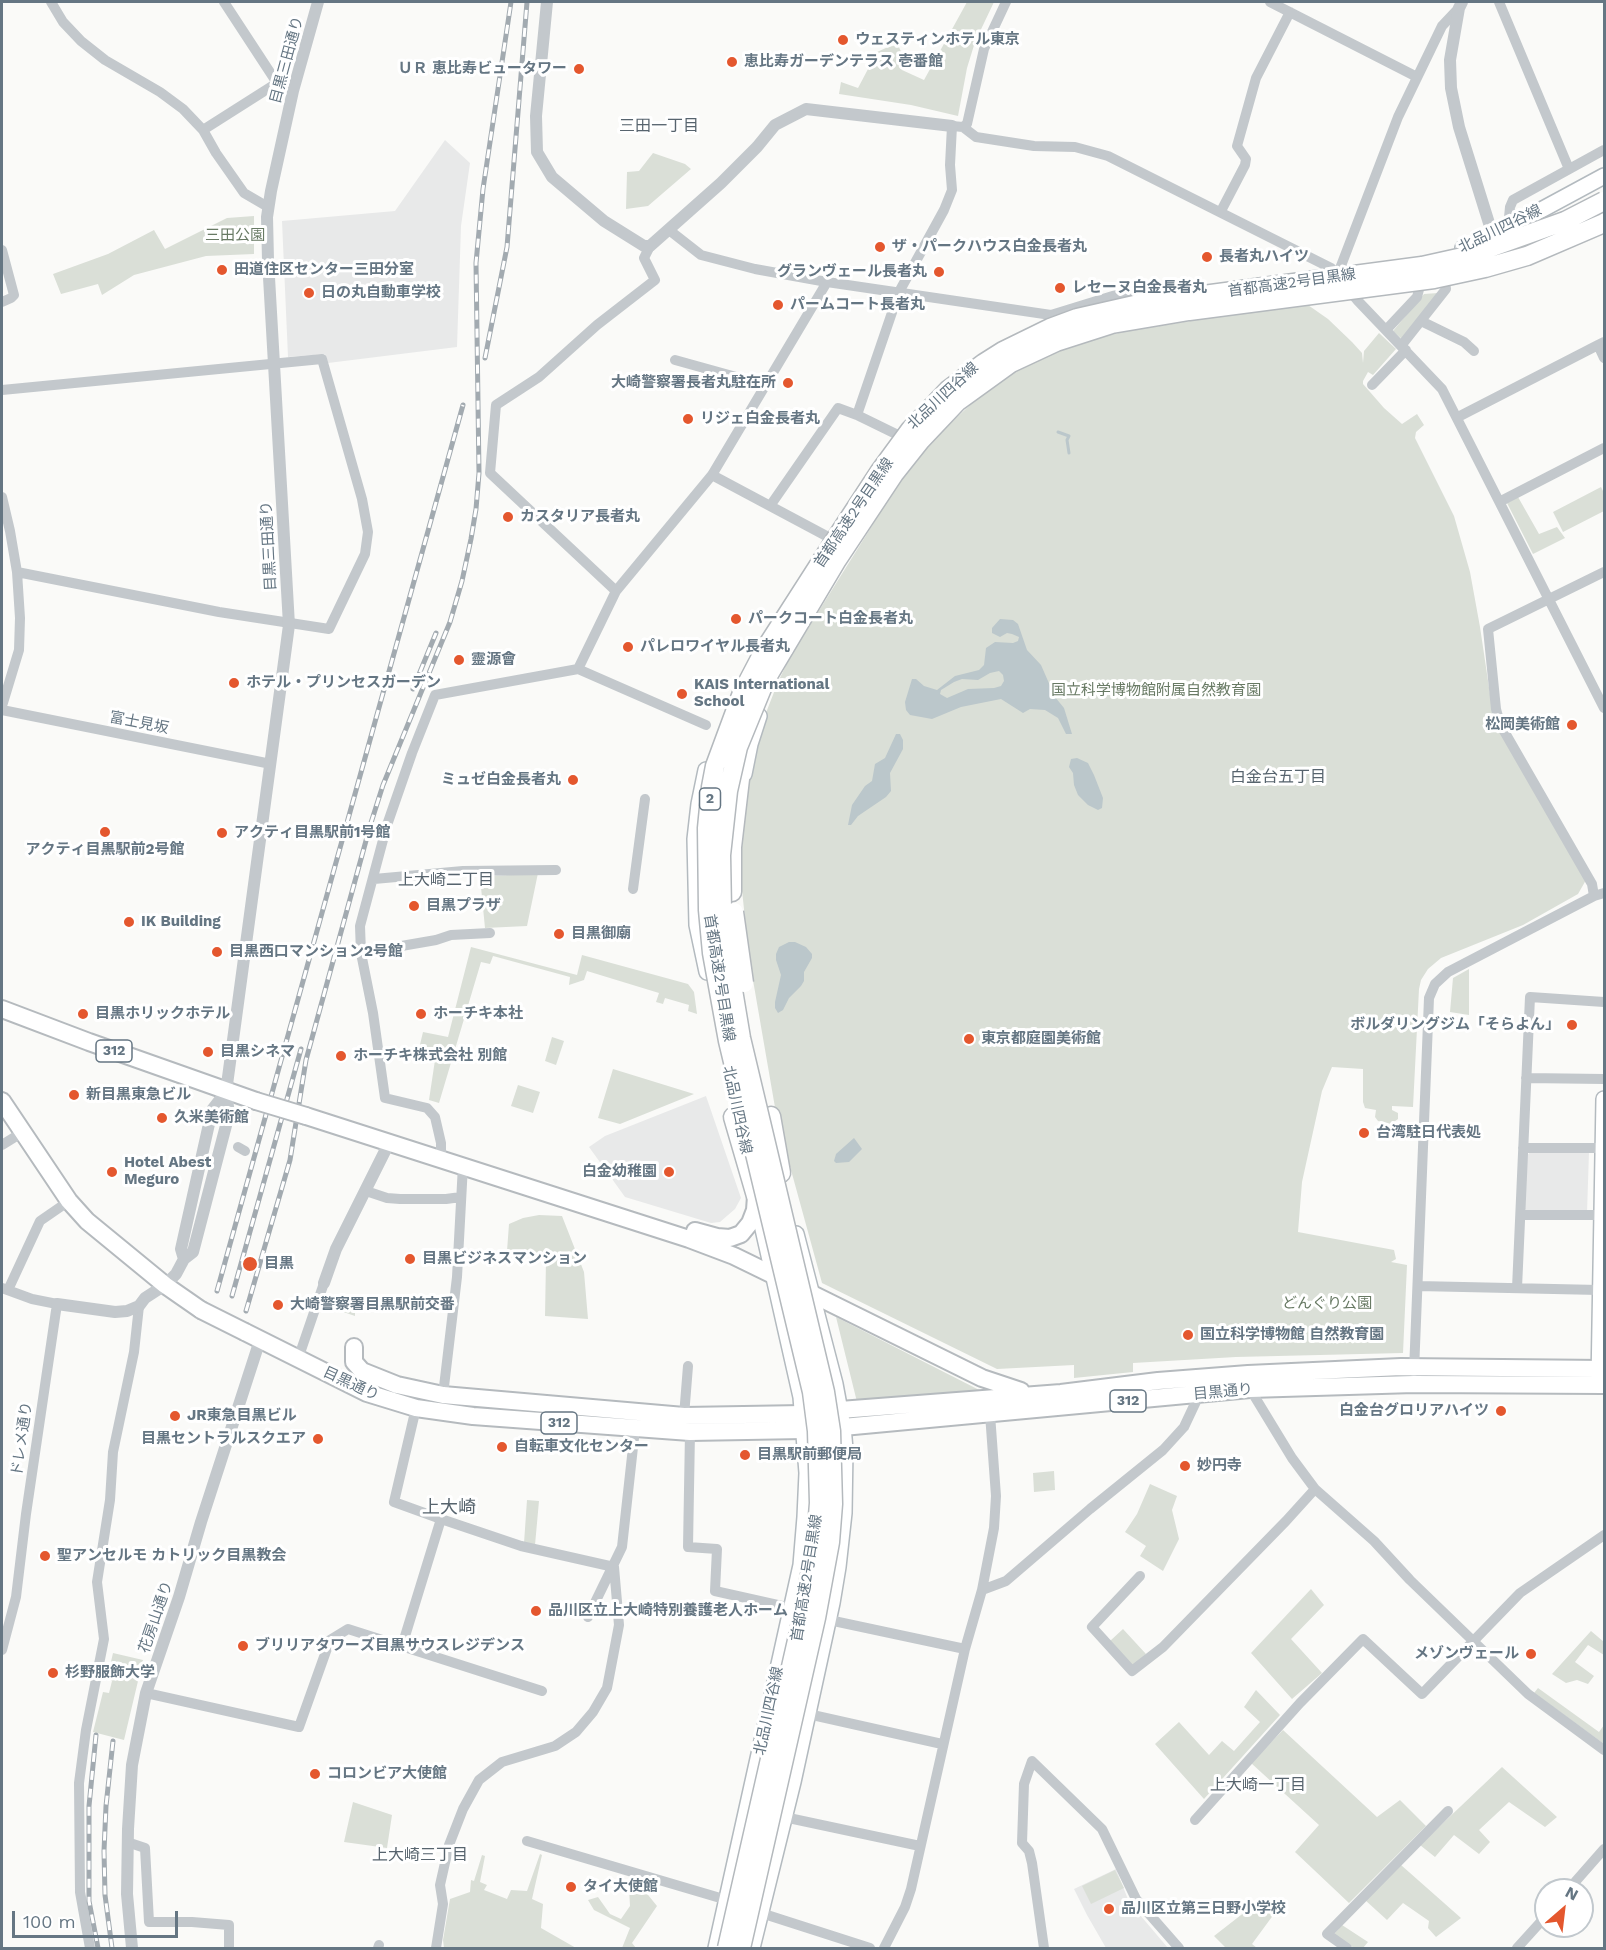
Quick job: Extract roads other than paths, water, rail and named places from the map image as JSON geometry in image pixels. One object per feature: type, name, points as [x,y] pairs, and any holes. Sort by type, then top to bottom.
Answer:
[{"type":"highway","name":"首都高速2号目黒線","points":[[741,1948],[816,1618],[830,1542],[833,1504],[831,1431],[825,1392],[741,1038],[726,948],[721,882],[722,829],[742,693],[765,649],[880,471],[910,430],[948,390],[1003,351],[1050,328],[1077,318],[1143,303],[1422,266],[1467,256],[1565,221],[1605,201]]},
{"type":"highway","name":"首都高速2号目黒線","points":[[727,1948],[803,1614],[816,1541],[819,1503],[818,1454],[812,1392],[747,1123],[712,953],[707,883],[707,828],[715,766],[739,721],[837,560],[894,474],[921,440],[957,402],[1011,363],[1056,342],[1112,324],[1189,311],[1434,279],[1485,268],[1527,256],[1605,223]]},
{"type":"highway","points":[[739,721],[732,847],[732,892],[748,1015],[771,1116],[781,1175]]},
{"type":"highway","points":[[739,721],[713,761],[705,791],[697,841],[695,904],[704,968],[733,1118],[756,1196]]},
{"type":"main road","name":"北品川四谷線","points":[[716,1948],[801,1565],[807,1473],[801,1397],[697,925],[695,839],[699,804],[709,760],[734,698],[832,539],[900,436],[926,407],[981,360],[1060,318],[1126,300],[1418,261],[1473,245],[1605,176]]},
{"type":"main road","name":"北品川四谷線","points":[[752,1948],[829,1620],[844,1513],[845,1460],[840,1410],[756,1075],[739,974],[733,914],[740,797],[750,744],[761,709],[778,671],[900,475],[946,422],[1002,375],[1071,343],[1132,327],[1236,311],[1354,297],[1484,276],[1532,260],[1605,211]]},
{"type":"main road","name":"312","points":[[2,1009],[226,1092],[390,1141],[615,1214],[734,1257],[773,1275]]},
{"type":"main road","points":[[1602,1377],[1599,1290],[1605,1099]]},
{"type":"main road","name":"目黒通り","points":[[2,1101],[69,1201],[100,1233],[165,1285],[201,1310],[367,1393],[416,1408],[473,1416],[635,1429],[690,1432],[804,1422]]},
{"type":"main road","points":[[615,1214],[677,1225],[717,1238],[730,1238],[741,1234],[750,1223],[755,1210],[756,1196]]},
{"type":"main road","name":"目黒通り","points":[[812,1294],[982,1378],[1029,1393],[1061,1393]]},
{"type":"main road","name":"目黒通り","points":[[354,1347],[354,1362],[362,1371],[397,1385],[443,1395],[684,1416],[804,1422]]},
{"type":"main road","name":"目黒通り","points":[[840,1410],[1061,1393],[1158,1381],[1248,1374],[1602,1377]]},
{"type":"main road","name":"目黒通り","points":[[843,1427],[1200,1393],[1414,1376]]},
{"type":"street","points":[[51,2],[63,22],[81,41],[105,60],[160,92],[183,109],[203,130],[244,193],[268,207]]},
{"type":"street","points":[[224,2],[277,83],[293,91]]},
{"type":"street","name":"目黒三田通り","points":[[226,1092],[289,624],[268,260],[268,207],[293,91],[318,2]]},
{"type":"street","points":[[546,2],[536,116],[537,152],[552,177],[592,212],[639,244],[650,246]]},
{"type":"street","points":[[857,415],[899,292],[944,210],[952,190],[950,165],[957,126],[969,119],[974,86],[984,49],[1006,2]]},
{"type":"street","points":[[1270,2],[1417,77]]},
{"type":"street","points":[[1498,2],[1569,169]]},
{"type":"street","points":[[1337,271],[1417,77],[1442,26],[1460,5]]},
{"type":"street","points":[[1460,5],[1450,60],[1450,88],[1459,127],[1493,236]]},
{"type":"street","points":[[1221,211],[1245,165],[1246,159],[1237,146],[1256,78],[1290,12]]},
{"type":"street","points":[[203,130],[277,83]]},
{"type":"street","points":[[616,591],[490,473],[496,405],[539,377],[597,325],[654,280],[644,258],[650,246],[729,175],[775,125],[806,109],[957,126],[976,137],[1034,146],[1075,147],[1108,156],[1337,271],[1354,297],[1442,389],[1605,708]]},
{"type":"street","points":[[1508,228],[1513,200],[1605,150]]},
{"type":"street","points":[[669,230],[701,255],[755,269],[1051,315],[1132,290]]},
{"type":"street","points":[[2,250],[14,295],[2,302]]},
{"type":"street","points":[[578,669],[616,591],[712,475],[828,282]]},
{"type":"street","points":[[1372,386],[1446,289],[1445,282]]},
{"type":"street","points":[[1386,330],[1417,297],[1420,286]]},
{"type":"street","points":[[1421,321],[1464,342],[1474,351]]},
{"type":"street","points":[[1458,417],[1601,344],[1605,358]]},
{"type":"street","points":[[2,390],[322,359],[362,499],[368,532],[365,554],[329,629],[117,593],[17,572]]},
{"type":"street","points":[[675,360],[765,385]]},
{"type":"street","points":[[770,506],[838,408],[900,436]]},
{"type":"street","points":[[1501,501],[1605,448]]},
{"type":"street","points":[[712,475],[832,539]]},
{"type":"street","points":[[2,497],[17,572],[20,618],[19,650],[2,708]]},
{"type":"street","points":[[1414,1376],[1429,998],[1434,984],[1448,972],[1599,894],[1500,724],[1496,710],[1488,629],[1603,576]]},
{"type":"street","points":[[441,1158],[441,1143],[435,1117],[427,1108],[385,1098],[373,1013],[361,953],[360,926],[387,825],[435,695],[578,669],[706,725]]},
{"type":"street","name":"富士見坂","points":[[2,708],[271,764]]},
{"type":"street","points":[[633,889],[645,799]]},
{"type":"street","points":[[374,879],[463,871],[556,870]]},
{"type":"street","points":[[361,953],[451,936],[490,933]]},
{"type":"street","points":[[1517,1288],[1530,997],[1605,1002]]},
{"type":"street","points":[[1526,1078],[1605,1079]]},
{"type":"street","points":[[184,1259],[181,1249],[212,1110],[226,1092]]},
{"type":"street","points":[[69,1201],[40,1221],[5,1289],[32,1299],[115,1312],[128,1311],[139,1306],[145,1298],[165,1285],[176,1274],[184,1259],[194,1252],[228,1118],[226,1092]]},
{"type":"street","points":[[2,1145],[23,1131]]},
{"type":"street","points":[[298,1359],[336,1249],[390,1141]]},
{"type":"street","points":[[1523,1148],[1604,1148]]},
{"type":"street","points":[[443,1395],[457,1277],[463,1165]]},
{"type":"street","points":[[366,1191],[387,1198],[400,1199],[461,1197]]},
{"type":"street","points":[[1521,1215],[1601,1215]]},
{"type":"street","points":[[1418,1286],[1599,1290]]},
{"type":"street","name":"ドレメ通り","points":[[2,1650],[16,1597],[57,1304]]},
{"type":"street","points":[[90,1948],[81,1892],[79,1783],[86,1730],[104,1639],[98,1582],[110,1500],[113,1452],[134,1352],[139,1306]]},
{"type":"street","name":"花房山通り","points":[[132,1948],[127,1894],[132,1765],[146,1693],[179,1597],[204,1513],[252,1336]]},
{"type":"street","points":[[684,1416],[688,1366]]},
{"type":"street","points":[[1251,1389],[1292,1458],[1315,1489],[1374,1541],[1410,1580],[1528,1694],[1605,1750]]},
{"type":"street","points":[[982,1590],[1006,1581],[1163,1450],[1184,1427],[1200,1393]]},
{"type":"street","points":[[416,1408],[394,1502],[521,1546],[614,1567]]},
{"type":"street","points":[[884,1948],[911,1890],[942,1744],[982,1590],[994,1528],[996,1496],[990,1414]]},
{"type":"street","points":[[588,1617],[622,1547],[635,1429]]},
{"type":"street","points":[[690,1432],[688,1547],[717,1549],[715,1591],[791,1608]]},
{"type":"street","points":[[1140,1576],[1092,1627],[1132,1671],[1163,1647],[1315,1489]]},
{"type":"street","points":[[402,1646],[441,1520]]},
{"type":"street","points":[[1195,1820],[1300,1703],[1363,1639],[1422,1694],[1521,1593],[1605,1535]]},
{"type":"street","points":[[436,1948],[444,1904],[440,1885],[449,1845],[463,1809],[479,1780],[502,1762],[555,1746],[576,1732],[593,1712],[608,1688],[619,1625],[614,1567]]},
{"type":"street","points":[[829,1620],[965,1649]]},
{"type":"street","points":[[146,1693],[299,1727],[330,1640],[348,1629],[542,1690]]},
{"type":"street","points":[[807,1714],[942,1744]]},
{"type":"street","points":[[1044,1948],[1032,1863],[1029,1851],[1022,1843],[1024,1784],[1032,1761],[1102,1829],[1136,1899],[1179,1948]]},
{"type":"street","points":[[1347,1948],[1327,1934],[1448,1811]]},
{"type":"street","points":[[784,1817],[920,1846]]},
{"type":"street","points":[[527,1841],[727,1900]]},
{"type":"street","points":[[128,1842],[145,1848],[149,1922],[229,1925],[229,1948]]},
{"type":"street","points":[[1579,1878],[1605,1849]]},
{"type":"street","points":[[761,1913],[870,1948]]},
{"type":"street","points":[[1517,1948],[1534,1929]]},
{"type":"waterway","points":[[1058,432],[1069,436],[1067,440],[1069,453]]},
{"type":"railway","points":[[246,1311],[290,1160],[306,1060],[370,826],[383,785],[450,622],[471,539],[479,473],[476,263],[483,189],[511,2]]},
{"type":"railway","points":[[485,358],[507,247],[527,2]]},
{"type":"railway","points":[[217,1291],[463,405]]},
{"type":"railway","points":[[413,689],[436,633]]},
{"type":"railway","points":[[232,1296],[301,1049]]},
{"type":"railway","points":[[96,1735],[89,1806],[89,1901],[98,1948]]},
{"type":"railway","points":[[112,1948],[105,1895],[104,1851],[113,1741]]},
{"type":"place","name":"ウェスティンホテル東京","points":[[843,40]]},
{"type":"place","name":"恵比寿ガーデンテラス 壱番館","points":[[732,62]]},
{"type":"place","name":"ＵＲ 恵比寿ビュータワー","points":[[579,69]]},
{"type":"place","name":"ザ・パークハウス白金長者丸","points":[[880,247]]},
{"type":"place","name":"長者丸ハイツ","points":[[1207,257]]},
{"type":"place","name":"田道住区センター三田分室","points":[[222,270]]},
{"type":"place","name":"グランヴェール長者丸","points":[[939,272]]},
{"type":"place","name":"レセーヌ白金長者丸","points":[[1060,288]]},
{"type":"place","name":"日の丸自動車学校","points":[[309,293]]},
{"type":"place","name":"パームコート長者丸","points":[[778,305]]},
{"type":"place","name":"大崎警察署長者丸駐在所","points":[[788,383]]},
{"type":"place","name":"リジェ白金長者丸","points":[[688,419]]},
{"type":"place","name":"カスタリア長者丸","points":[[508,517]]},
{"type":"place","name":"パークコート白金長者丸","points":[[736,619]]},
{"type":"place","name":"パレロワイヤル長者丸","points":[[628,647]]},
{"type":"place","name":"靈源會","points":[[459,660]]},
{"type":"place","name":"ホテル・プリンセスガーデン","points":[[234,683]]},
{"type":"place","name":"KAIS International School","points":[[682,694]]},
{"type":"place","name":"松岡美術館","points":[[1572,725]]},
{"type":"place","name":"ミュゼ白金長者丸","points":[[573,780]]},
{"type":"place","name":"アクティ目黒駅前2号館","points":[[105,832]]},
{"type":"place","name":"アクティ目黒駅前1号館","points":[[222,833]]},
{"type":"place","name":"目黒プラザ","points":[[414,906]]},
{"type":"place","name":"IK Building","points":[[129,922]]},
{"type":"place","name":"目黒御廟","points":[[559,934]]},
{"type":"place","name":"目黒西口マンション2号館","points":[[217,952]]},
{"type":"place","name":"目黒ホリックホテル","points":[[83,1014]]},
{"type":"place","name":"ホーチキ本社","points":[[421,1014]]},
{"type":"place","name":"ボルダリングジム「そらよん」","points":[[1572,1025]]},
{"type":"place","name":"東京都庭園美術館","points":[[969,1039]]},
{"type":"place","name":"目黒シネマ","points":[[208,1052]]},
{"type":"place","name":"ホーチキ株式会社 別館","points":[[341,1056]]},
{"type":"place","name":"新目黒東急ビル","points":[[74,1095]]},
{"type":"place","name":"久米美術館","points":[[162,1118]]},
{"type":"place","name":"台湾駐日代表処","points":[[1364,1133]]},
{"type":"place","name":"Hotel Abest Meguro","points":[[112,1172]]},
{"type":"place","name":"白金幼稚園","points":[[669,1172]]},
{"type":"place","name":"目黒ビジネスマンション","points":[[410,1259]]},
{"type":"place","name":"目黒","points":[[250,1264]]},
{"type":"place","name":"大崎警察署目黒駅前交番","points":[[278,1305]]},
{"type":"place","name":"国立科学博物館 自然教育園","points":[[1188,1335]]},
{"type":"place","name":"白金台グロリアハイツ","points":[[1501,1411]]},
{"type":"place","name":"JR東急目黒ビル","points":[[175,1416]]},
{"type":"place","name":"目黒セントラルスクエア","points":[[318,1439]]},
{"type":"place","name":"自転車文化センター","points":[[502,1447]]},
{"type":"place","name":"目黒駅前郵便局","points":[[745,1455]]},
{"type":"place","name":"妙円寺","points":[[1185,1466]]},
{"type":"place","name":"聖アンセルモ カトリック目黒教会","points":[[45,1556]]},
{"type":"place","name":"品川区立上大崎特別養護老人ホーム","points":[[536,1611]]},
{"type":"place","name":"ブリリアタワーズ目黒サウスレジデンス","points":[[243,1646]]},
{"type":"place","name":"メゾンヴェール","points":[[1531,1654]]},
{"type":"place","name":"杉野服飾大学","points":[[53,1673]]},
{"type":"place","name":"コロンビア大使館","points":[[315,1774]]},
{"type":"place","name":"タイ大使館","points":[[571,1887]]},
{"type":"place","name":"品川区立第三日野小学校","points":[[1109,1909]]},
{"type":"district","name":"三田一丁目","points":[[659,126]]},
{"type":"district","name":"白金台五丁目","points":[[1278,777]]},
{"type":"district","name":"上大崎二丁目","points":[[446,880]]},
{"type":"district","name":"上大崎","points":[[449,1508]]},
{"type":"district","name":"上大崎一丁目","points":[[1258,1785]]},
{"type":"district","name":"上大崎三丁目","points":[[420,1855]]},
{"type":"park label","name":"三田公園","points":[[235,236]]},
{"type":"park label","name":"国立科学博物館附属自然教育園","points":[[1156,691]]},
{"type":"park label","name":"どんぐり公園","points":[[1327,1304]]}]
